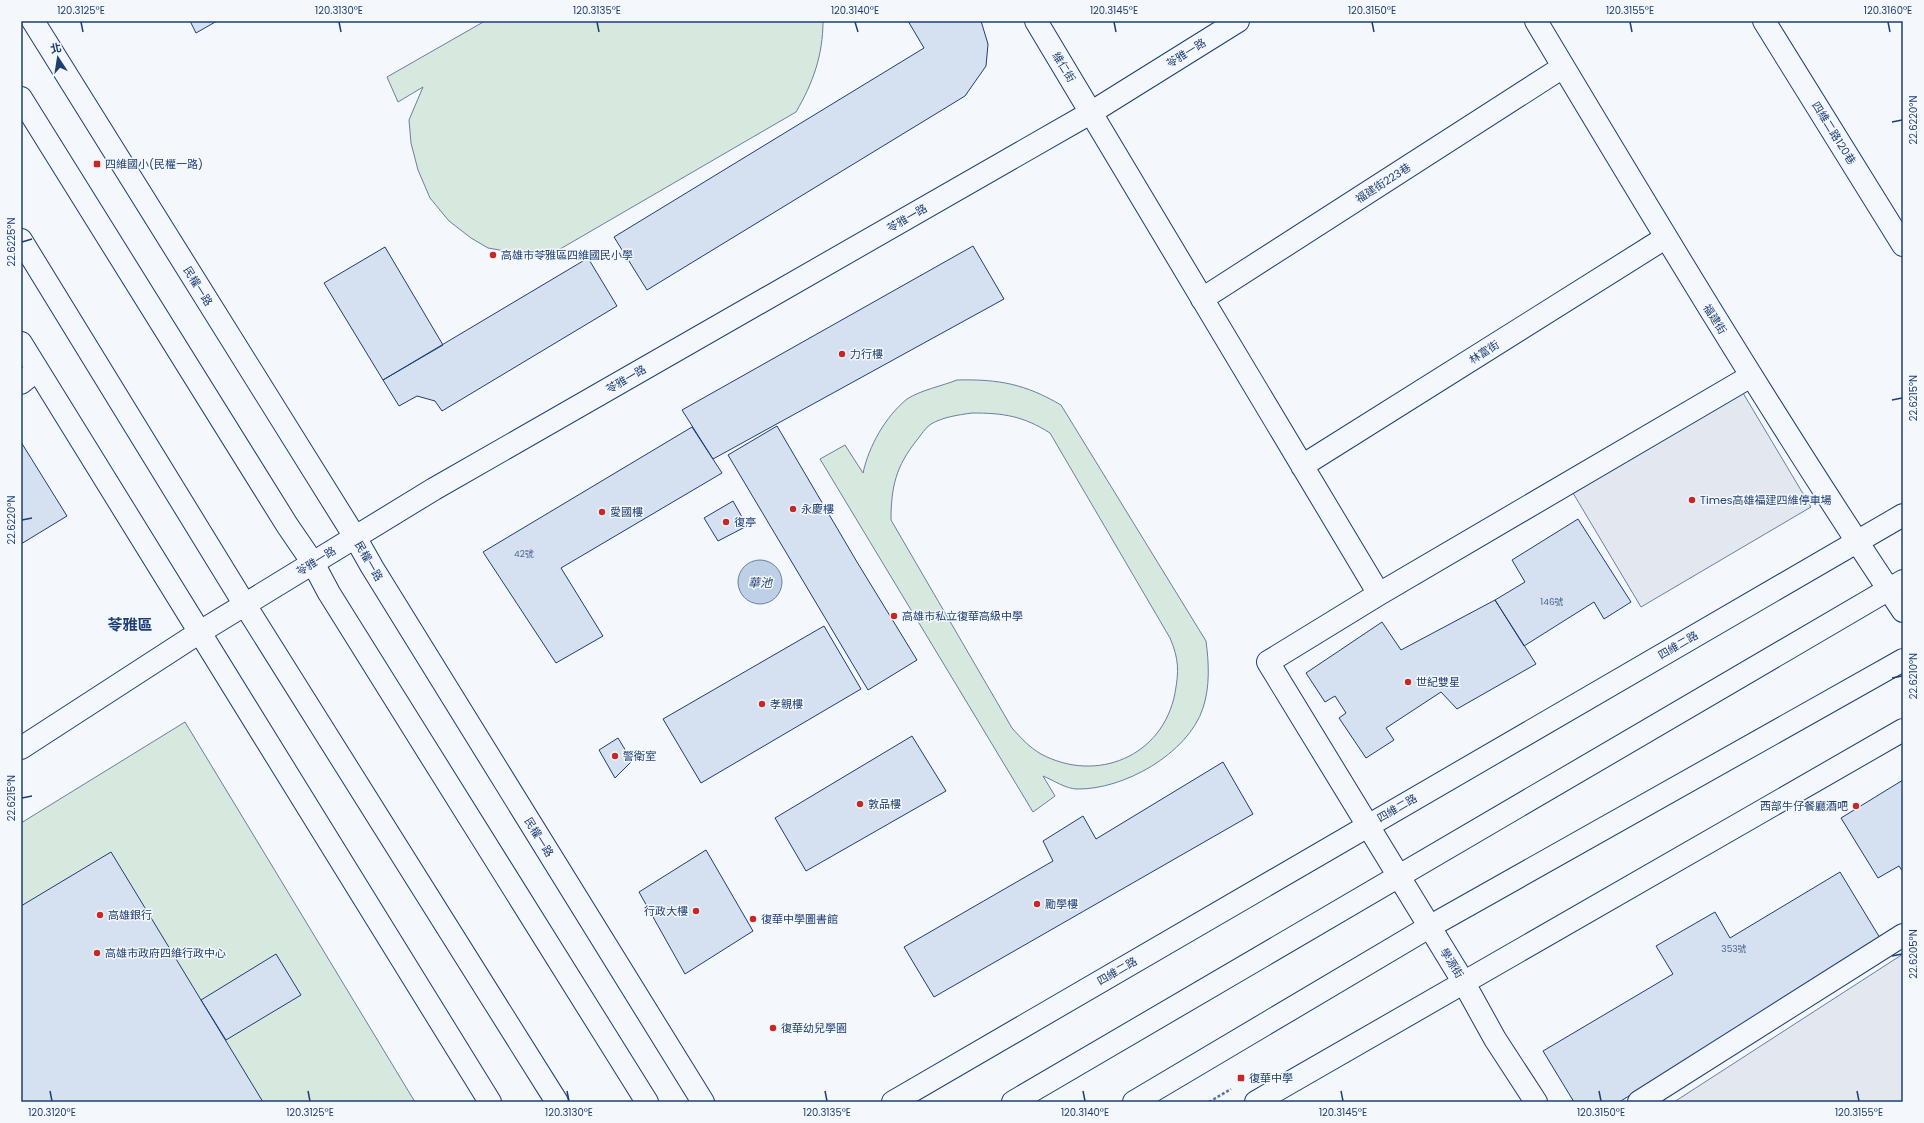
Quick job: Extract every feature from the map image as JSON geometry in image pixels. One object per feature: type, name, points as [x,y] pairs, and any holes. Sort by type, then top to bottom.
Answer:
[{"type":"street","name":"民權一路","points":[[33,21],[355,537],[372,568],[703,1102]]},
{"type":"street","name":"維仁街","points":[[1036,21],[1092,112],[1379,594]]},
{"type":"street","name":"苓雅一路","points":[[21,748],[200,632],[441,485],[1092,112],[1238,21]]},
{"type":"street","name":"福建街","points":[[1536,21],[1665,238],[1856,542],[1896,585],[1903,611]]},
{"type":"street","name":"四維二路120巷","points":[[1764,21],[1903,245]]},
{"type":"street","name":"福建街223巷","points":[[1202,299],[1563,67]]},
{"type":"street","points":[[21,98],[283,518],[313,563],[329,593],[647,1102]]},
{"type":"street","name":"林富街","points":[[1302,466],[1665,238]]},
{"type":"street","points":[[21,240],[245,605],[557,1102]]},
{"type":"street","points":[[21,343],[29,376],[200,632],[490,1102]]},
{"type":"street","points":[[1379,594],[1751,376]]},
{"type":"street","name":"四維二路","points":[[893,1102],[1903,515]]},
{"type":"street","points":[[1013,1102],[1896,585]]},
{"type":"street","name":"學源街","points":[[1379,594],[1268,662],[1399,875],[1464,983],[1495,1039],[1536,1102]]},
{"type":"street","points":[[1134,1102],[1429,927],[1903,660]]},
{"type":"street","points":[[1256,1102],[1903,730]]},
{"type":"street","points":[[1639,1102],[1903,935]]},
{"type":"shaded area","points":[[485,21],[823,21],[823,33],[816,68],[796,112],[555,252],[528,255],[488,248],[471,238],[449,221],[430,198],[418,170],[411,143],[409,120],[423,87],[398,102],[387,77]]},
{"type":"shaded area","points":[[957,380],[1011,384],[1035,392],[1061,405],[1206,641],[1208,675],[1207,692],[1203,708],[1195,725],[1169,754],[1152,766],[1133,776],[1095,788],[1073,789],[1043,776],[1055,796],[1033,812],[820,459],[845,445],[863,473],[874,442],[885,423],[899,406],[913,396]],"holes":[[[972,413],[1004,415],[1022,419],[1050,433],[1170,638],[1177,659],[1178,671],[1175,693],[1168,715],[1157,733],[1142,748],[1124,758],[1105,764],[1084,766],[1062,763],[1041,754],[1022,739],[1012,728],[891,520],[892,497],[896,477],[904,459],[925,430],[931,424],[946,418]]]},
{"type":"shaded area","name":"Times高雄福建四維停車場","points":[[1743,393],[1811,507],[1641,607],[1573,493]]},
{"type":"shaded area","points":[[185,722],[415,1102],[21,1102],[21,823]]},
{"type":"shaded area","points":[[1903,954],[1903,1102],[1674,1102]]},
{"type":"water","name":"華池","points":[[760,560],[772,564],[778,570],[782,582],[778,594],[772,600],[760,604],[748,600],[742,594],[738,582],[742,570],[748,564]]},
{"type":"building","points":[[190,21],[217,21],[196,33]]},
{"type":"building","points":[[908,21],[981,21],[988,44],[986,66],[965,96],[647,290],[614,237],[924,48]]},
{"type":"building","name":"力行樓","points":[[973,246],[1004,299],[713,459],[682,410]]},
{"type":"building","points":[[385,247],[443,345],[383,380],[324,283]]},
{"type":"building","points":[[588,258],[617,306],[442,411],[435,401],[417,396],[399,406],[383,380]]},
{"type":"building","name":"永慶樓","points":[[777,426],[917,660],[868,690],[728,455]]},
{"type":"building","name":"愛國樓","points":[[692,427],[722,473],[561,568],[603,636],[556,663],[483,552]]},
{"type":"building","points":[[21,442],[67,516],[21,544]]},
{"type":"building","name":"復亭","points":[[733,501],[747,526],[718,541],[704,518]]},
{"type":"building","points":[[1578,519],[1631,602],[1604,619],[1594,602],[1524,646],[1495,600],[1525,582],[1512,560]]},
{"type":"building","name":"世紀雙星","points":[[1495,600],[1536,664],[1457,709],[1441,692],[1386,728],[1394,740],[1366,758],[1339,718],[1346,713],[1335,696],[1325,702],[1306,673],[1382,622],[1401,650]]},
{"type":"building","name":"孝親樓","points":[[824,626],[861,689],[701,783],[663,719]]},
{"type":"building","name":"敦品樓","points":[[912,736],[946,791],[806,871],[775,818]]},
{"type":"building","name":"警衛室","points":[[618,738],[632,761],[615,778],[599,750]]},
{"type":"building","name":"勵學樓","points":[[1223,762],[1253,814],[934,997],[904,947],[1053,861],[1043,841],[1083,816],[1096,839]]},
{"type":"building","points":[[1903,780],[1903,872],[1899,866],[1878,878],[1841,818]]},
{"type":"building","name":"行政大樓","points":[[706,850],[753,931],[685,974],[639,892]]},
{"type":"building","name":"高雄市政府四維行政中心","points":[[111,852],[263,1102],[21,1102],[21,906]]},
{"type":"building","points":[[1840,872],[1883,943],[1619,1102],[1574,1102],[1543,1051],[1673,974],[1656,946],[1715,912],[1730,938]]},
{"type":"building","points":[[276,954],[301,995],[226,1040],[201,1000]]},
{"type":"place","name":"四維國小(民權一路)","points":[[97,164]]},
{"type":"place","name":"高雄市苓雅區四維國民小學","points":[[493,255]]},
{"type":"place","name":"力行樓","points":[[842,354]]},
{"type":"place","name":"Times高雄福建四維停車場","points":[[1692,500]]},
{"type":"place","name":"永慶樓","points":[[793,509]]},
{"type":"place","name":"愛國樓","points":[[602,512]]},
{"type":"place","name":"復亭","points":[[726,522]]},
{"type":"place","name":"高雄市私立復華高級中學","points":[[894,616]]},
{"type":"place","name":"世紀雙星","points":[[1408,682]]},
{"type":"place","name":"孝親樓","points":[[762,704]]},
{"type":"place","name":"警衛室","points":[[615,756]]},
{"type":"place","name":"敦品樓","points":[[860,804]]},
{"type":"place","name":"西部牛仔餐廳酒吧","points":[[1856,806]]},
{"type":"place","name":"勵學樓","points":[[1037,904]]},
{"type":"place","name":"行政大樓","points":[[696,911]]},
{"type":"place","name":"高雄銀行","points":[[100,915]]},
{"type":"place","name":"復華中學圖書館","points":[[753,919]]},
{"type":"place","name":"高雄市政府四維行政中心","points":[[97,953]]},
{"type":"place","name":"復華幼兒學園","points":[[773,1028]]},
{"type":"place","name":"復華中學","points":[[1241,1078]]},
{"type":"district","name":"苓雅區","points":[[130,624]]}]
